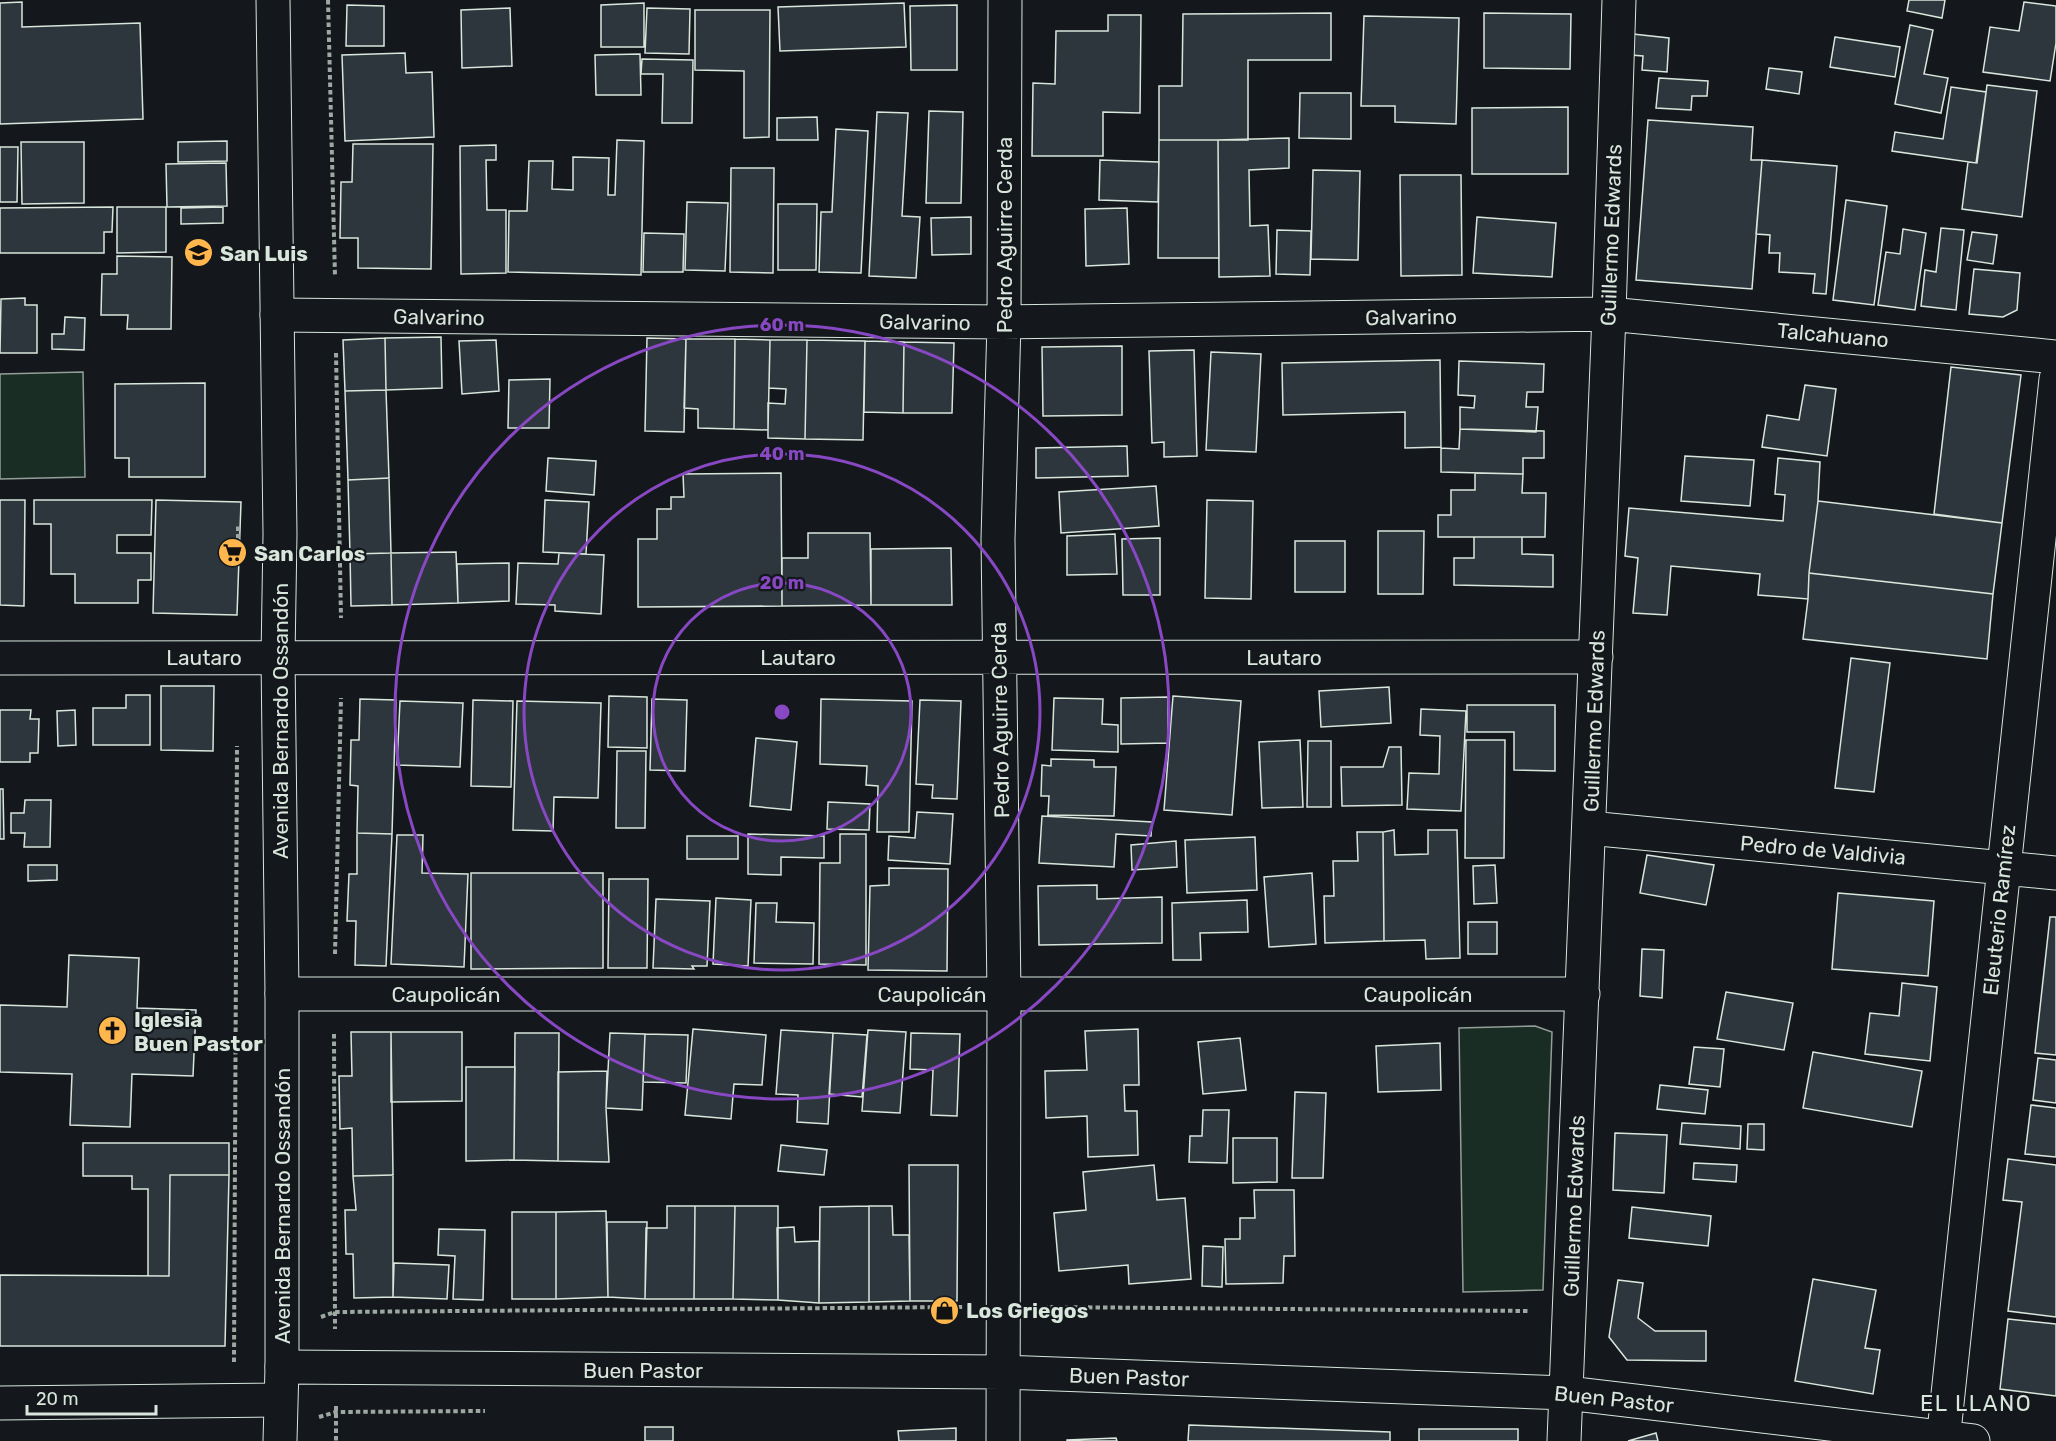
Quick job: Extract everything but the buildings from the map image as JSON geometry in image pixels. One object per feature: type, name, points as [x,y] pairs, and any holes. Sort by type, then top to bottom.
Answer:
[{"type":"street","name":"Avenida Bernardo Ossandón","points":[[273,0],[280,534],[278,657],[282,994],[280,1441]]},
{"type":"street","name":"Pedro Aguirre Cerda","points":[[1003,1441],[1004,994],[998,539],[1004,322],[1005,0]]},
{"type":"street","name":"Guillermo Edwards","points":[[1564,1441],[1596,657],[1619,0]]},
{"type":"street","name":"Galvarino","points":[[278,315],[1004,322],[1609,314]]},
{"type":"street","name":"Talcahuano","points":[[1609,314],[2056,357]]},
{"type":"street","name":"Eleuterio Ramírez","points":[[1953,1440],[2003,867],[2056,379]]},
{"type":"street","name":"Lautaro","points":[[0,658],[1596,657]]},
{"type":"street","name":"Pedro de Valdivia","points":[[1589,828],[2056,873]]},
{"type":"street","name":"Caupolicán","points":[[282,994],[1583,994]]},
{"type":"street","name":"Buen Pastor","points":[[282,1367],[1002,1372],[1567,1393],[1953,1440]]},
{"type":"street","points":[[0,1403],[280,1400]]},
{"type":"path","points":[[328,0],[342,658],[334,994],[336,1441]]},
{"type":"path","points":[[282,1332],[335,1312],[1003,1307],[1570,1311]]},
{"type":"green space","points":[[83,372],[85,477],[0,479],[0,374]]},
{"type":"green space","points":[[1535,1026],[1552,1032],[1543,1290],[1463,1292],[1459,1028]]},
{"type":"place","name":"San Luis","points":[[199,253]]},
{"type":"place","name":"San Carlos","points":[[233,553]]},
{"type":"place","name":"Iglesia Buen Pastor","points":[[113,1031]]},
{"type":"place","name":"Los Griegos","points":[[945,1310]]},
{"type":"district","name":"EL LLANO","points":[[1976,1403]]}]
